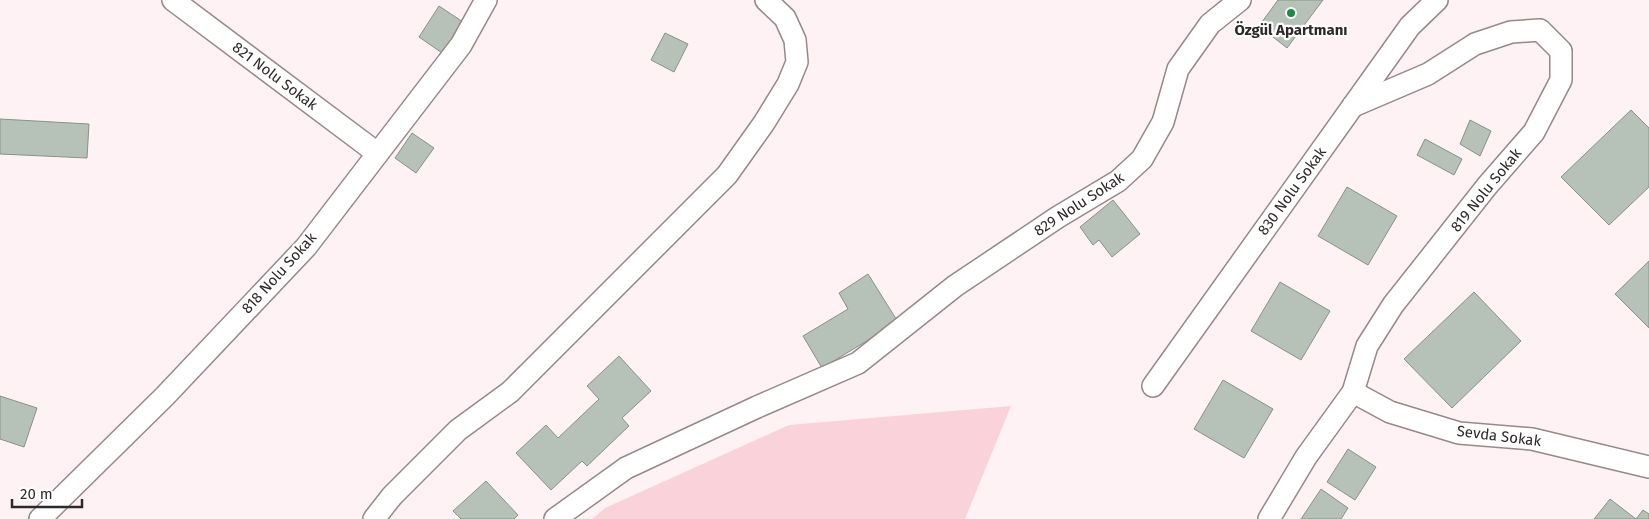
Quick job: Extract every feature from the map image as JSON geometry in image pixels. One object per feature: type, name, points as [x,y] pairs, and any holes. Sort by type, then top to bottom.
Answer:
[{"type":"street","name":"821 Nolu Sokak","points":[[173,0],[377,153]]},
{"type":"street","name":"818 Nolu Sokak","points":[[40,519],[166,396],[306,247],[461,45],[486,0]]},
{"type":"street","points":[[374,519],[392,496],[452,437],[510,392],[727,175],[764,123],[788,84],[797,62],[795,40],[785,18],[766,0]]},
{"type":"street","name":"829 Nolu Sokak","points":[[555,519],[626,468],[757,407],[858,363],[955,286],[1058,217],[1118,181],[1142,159],[1163,122],[1178,69],[1210,24],[1240,0]]},
{"type":"street","name":"830 Nolu Sokak","points":[[1153,386],[1410,26],[1437,0]]},
{"type":"street","name":"819 Nolu Sokak","points":[[1270,519],[1306,457],[1353,392],[1367,346],[1392,305],[1487,186],[1534,132],[1561,80],[1560,51],[1540,30],[1511,32],[1475,44],[1428,74],[1353,106]]},
{"type":"street","name":"Sevda Sokak","points":[[1353,392],[1390,412],[1459,433],[1532,439],[1649,467]]},
{"type":"shaded area","points":[[1011,406],[965,519],[592,519],[605,508],[789,425]]},
{"type":"building","name":"Özgül Apartmanı","points":[[1278,0],[1323,0],[1287,48],[1259,26]]},
{"type":"building","points":[[439,6],[466,24],[445,55],[419,37]]},
{"type":"building","points":[[665,33],[688,44],[674,72],[651,60]]},
{"type":"building","points":[[1631,110],[1649,128],[1649,187],[1609,225],[1561,177]]},
{"type":"building","points":[[0,119],[89,124],[87,158],[0,154]]},
{"type":"building","points":[[1470,120],[1491,131],[1480,156],[1460,144]]},
{"type":"building","points":[[412,133],[434,148],[416,173],[395,158]]},
{"type":"building","points":[[1425,139],[1462,159],[1454,175],[1417,155]]},
{"type":"building","points":[[1347,187],[1397,216],[1368,265],[1318,236]]},
{"type":"building","points":[[1113,200],[1140,234],[1112,257],[1099,240],[1093,245],[1080,227]]},
{"type":"building","points":[[1649,261],[1649,328],[1615,294]]},
{"type":"building","points":[[868,274],[898,322],[822,368],[803,336],[848,309],[839,293]]},
{"type":"building","points":[[1280,282],[1330,311],[1301,360],[1251,331]]},
{"type":"building","points":[[1474,292],[1521,341],[1452,408],[1404,359]]},
{"type":"building","points":[[619,356],[651,391],[622,418],[629,426],[587,466],[582,461],[551,490],[516,453],[546,425],[558,438],[599,399],[587,386]]},
{"type":"building","points":[[1223,380],[1273,409],[1244,458],[1194,429]]},
{"type":"building","points":[[0,396],[37,408],[24,447],[0,439]]},
{"type":"building","points":[[1348,449],[1376,467],[1355,500],[1327,482]]},
{"type":"building","points":[[486,481],[518,515],[514,519],[461,519],[453,511]]},
{"type":"building","points":[[1321,489],[1348,508],[1341,519],[1301,519]]},
{"type":"building","points":[[1610,499],[1636,519],[1594,519]]},
{"type":"building","points":[[1643,510],[1649,514],[1649,519],[1636,519]]},
{"type":"place","name":"Özgül Apartmanı","points":[[1291,13]]}]
